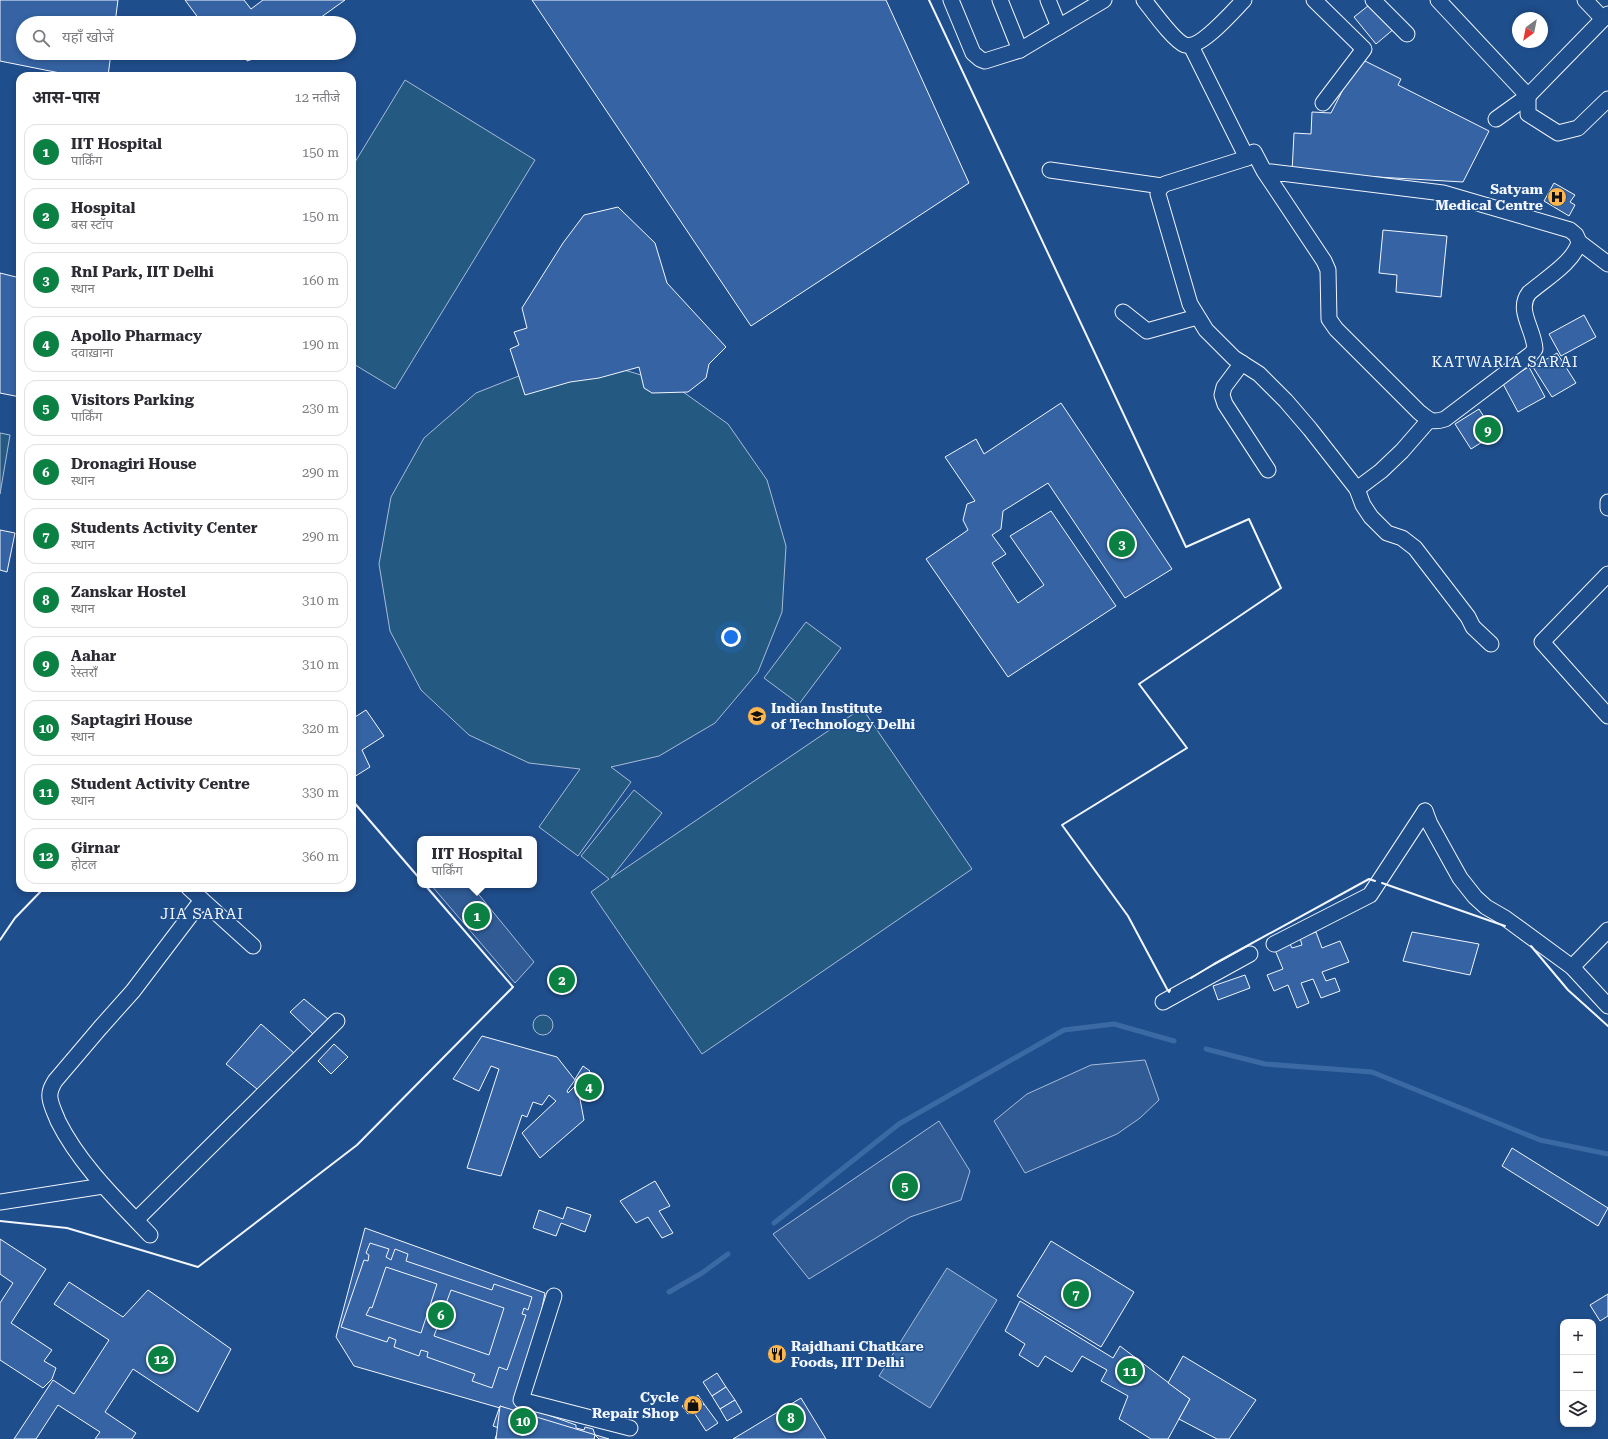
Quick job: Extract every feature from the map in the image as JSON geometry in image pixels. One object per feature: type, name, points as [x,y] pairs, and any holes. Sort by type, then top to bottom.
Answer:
[{"type":"street","points":[[951,0],[973,53],[985,61],[1020,50],[1104,0]]},
{"type":"street","points":[[1000,0],[1020,50]]},
{"type":"street","points":[[1048,0],[1059,27]]},
{"type":"street","points":[[1144,0],[1177,40],[1185,45],[1191,46],[1204,39],[1244,0]]},
{"type":"street","points":[[1314,0],[1364,49],[1323,103]]},
{"type":"street","points":[[1372,0],[1407,34]]},
{"type":"street","points":[[1438,0],[1528,96],[1528,114],[1558,134],[1578,128],[1608,99]]},
{"type":"street","points":[[1496,119],[1528,96],[1606,16],[1585,0]]},
{"type":"street","points":[[1191,46],[1247,158]]},
{"type":"street","points":[[1050,170],[1162,186],[1247,158],[1254,152],[1264,171],[1324,261],[1328,270],[1329,319],[1336,329],[1419,412],[1429,420],[1436,422],[1445,419],[1531,354],[1535,349],[1535,339],[1524,311],[1525,298],[1530,292],[1570,259],[1577,249],[1579,242]]},
{"type":"street","points":[[1264,171],[1443,193],[1570,230],[1576,235],[1579,242],[1608,264]]},
{"type":"street","points":[[1162,186],[1158,194],[1190,304],[1206,330],[1234,358],[1259,374],[1286,401],[1356,488],[1371,518],[1387,532],[1402,538],[1415,548],[1468,617],[1473,627],[1491,644]]},
{"type":"street","points":[[1123,312],[1147,331],[1197,316]]},
{"type":"street","points":[[1242,363],[1224,387],[1222,395],[1225,404],[1268,470]]},
{"type":"street","points":[[1356,488],[1381,471],[1402,451],[1429,420]]},
{"type":"street","points":[[1608,502],[1608,508]]},
{"type":"street","points":[[1608,574],[1542,642],[1608,716]]},
{"type":"street","points":[[1274,944],[1370,895],[1425,811],[1430,824],[1460,878],[1474,896],[1486,908],[1505,918],[1572,967],[1608,1006]]},
{"type":"street","points":[[193,892],[253,946]]},
{"type":"street","points":[[150,1235],[103,1186],[67,1138],[52,1109],[50,1091],[60,1075],[133,991],[202,900]]},
{"type":"street","points":[[1572,967],[1608,930]]},
{"type":"street","points":[[1163,1002],[1250,954]]},
{"type":"street","points":[[136,1220],[337,1021]]},
{"type":"street","points":[[0,1202],[103,1186]]},
{"type":"street","points":[[554,1296],[521,1400],[630,1428]]},
{"type":"shaded area","points":[[405,80],[535,160],[395,389],[356,365],[356,160]]},
{"type":"shaded area","points":[[607,365],[672,384],[728,424],[767,480],[786,546],[782,612],[758,672],[715,723],[659,756],[611,767],[631,782],[578,856],[539,827],[580,769],[529,763],[469,735],[421,690],[390,631],[379,564],[391,497],[424,438],[476,393],[539,368]]},
{"type":"shaded area","points":[[0,433],[10,435],[0,494]]},
{"type":"shaded area","points":[[806,622],[841,648],[799,704],[764,678]]},
{"type":"shaded area","points":[[862,708],[972,869],[702,1054],[591,892],[609,879],[581,856],[634,790],[662,813],[611,878]]},
{"type":"shaded area","points":[[434,888],[473,888],[534,962],[515,983]]},
{"type":"shaded area","points":[[543,1015],[550,1018],[553,1025],[550,1032],[543,1035],[536,1032],[533,1025],[536,1018]]},
{"type":"shaded area","points":[[1145,1060],[1159,1100],[1140,1118],[1117,1134],[1025,1173],[994,1121],[1027,1094],[1091,1065]]},
{"type":"shaded area","points":[[939,1121],[970,1171],[961,1200],[910,1217],[809,1279],[773,1234]]},
{"type":"shaded area","points":[[947,1268],[997,1300],[930,1408],[879,1376]]},
{"type":"building","points":[[0,0],[118,0],[116,16],[16,16],[16,60],[110,60],[109,72],[55,72],[0,61]]},
{"type":"building","points":[[185,0],[244,0],[251,9],[263,0],[345,0],[323,16],[197,16]]},
{"type":"building","points":[[532,0],[886,0],[969,183],[751,326]]},
{"type":"building","points":[[1373,2],[1395,28],[1376,44],[1354,17]]},
{"type":"building","points":[[1359,58],[1401,79],[1398,85],[1489,131],[1463,182],[1292,172],[1294,133],[1311,134],[1312,112],[1331,113]]},
{"type":"building","points":[[1554,183],[1575,195],[1570,202],[1575,205],[1569,216],[1544,201]]},
{"type":"building","points":[[618,207],[655,243],[667,283],[726,347],[709,364],[706,378],[688,392],[652,393],[644,388],[639,367],[599,378],[570,382],[525,395],[510,349],[519,345],[514,332],[527,328],[522,308],[563,243],[584,215]]},
{"type":"building","points":[[1383,230],[1447,236],[1441,297],[1396,292],[1397,275],[1379,273]]},
{"type":"building","points":[[0,273],[16,277],[16,396],[0,393]]},
{"type":"building","points":[[1584,315],[1596,337],[1561,356],[1549,334]]},
{"type":"building","points":[[1557,353],[1576,383],[1552,397],[1533,367]]},
{"type":"building","points":[[1529,367],[1545,397],[1518,412],[1502,382]]},
{"type":"building","points":[[1061,403],[1172,569],[1125,598],[1048,483],[1003,511],[1001,529],[992,535],[1006,554],[992,563],[1018,603],[1044,585],[1010,536],[1051,511],[1116,606],[1008,677],[926,559],[968,530],[963,520],[967,504],[975,501],[945,457],[976,439],[984,454]]},
{"type":"building","points":[[1479,409],[1495,434],[1471,449],[1455,424]]},
{"type":"building","points":[[0,530],[15,533],[7,572],[0,570]]},
{"type":"building","points":[[366,710],[384,736],[362,750],[370,767],[356,776],[356,716]]},
{"type":"building","points":[[1316,932],[1322,948],[1340,941],[1349,962],[1322,972],[1326,981],[1335,978],[1340,991],[1321,998],[1313,979],[1301,983],[1309,1003],[1297,1008],[1288,985],[1274,991],[1267,975],[1283,969],[1275,950],[1290,944],[1292,948],[1302,945],[1300,938]]},
{"type":"building","points":[[1412,932],[1479,944],[1470,975],[1403,961]]},
{"type":"building","points":[[1245,975],[1250,988],[1218,1000],[1213,986]]},
{"type":"building","points":[[304,999],[328,1019],[314,1035],[290,1012]]},
{"type":"building","points":[[261,1024],[294,1053],[257,1089],[226,1064]]},
{"type":"building","points":[[482,1036],[557,1057],[575,1080],[567,1091],[568,1093],[574,1087],[579,1094],[584,1120],[540,1158],[522,1133],[556,1101],[549,1095],[542,1105],[533,1102],[527,1117],[522,1115],[501,1176],[467,1168],[499,1069],[491,1066],[479,1091],[453,1079]]},
{"type":"building","points":[[334,1044],[348,1057],[331,1074],[318,1061]]},
{"type":"building","points":[[583,1066],[590,1071],[581,1082],[575,1079]]},
{"type":"building","points":[[587,1083],[593,1087],[590,1091],[584,1087]]},
{"type":"building","points":[[1512,1148],[1608,1208],[1598,1226],[1502,1166]]},
{"type":"building","points":[[655,1181],[670,1206],[659,1211],[673,1233],[662,1238],[648,1217],[636,1223],[620,1201]]},
{"type":"building","points":[[567,1207],[591,1215],[585,1232],[561,1223],[556,1236],[533,1228],[539,1210],[563,1219]]},
{"type":"building","points":[[365,1228],[545,1293],[521,1414],[354,1366],[336,1337]]},
{"type":"building","points":[[0,1239],[46,1269],[11,1323],[52,1350],[44,1361],[56,1368],[52,1379],[43,1388],[0,1360],[0,1303],[13,1283],[0,1274]]},
{"type":"building","points":[[1051,1241],[1134,1292],[1101,1347],[1017,1296]]},
{"type":"building","points":[[370,1243],[389,1249],[386,1257],[391,1260],[395,1249],[408,1254],[406,1261],[492,1290],[494,1284],[532,1297],[528,1310],[524,1308],[522,1314],[526,1315],[507,1370],[499,1367],[492,1388],[472,1381],[475,1374],[427,1357],[428,1352],[421,1350],[419,1356],[394,1347],[396,1340],[389,1337],[387,1342],[341,1327],[364,1260],[368,1261],[369,1255],[366,1253]],"holes":[[[386,1267],[437,1284],[421,1333],[366,1315],[370,1307],[372,1308]],[[451,1290],[504,1308],[489,1355],[434,1336]]]},
{"type":"building","points":[[69,1282],[123,1317],[148,1290],[231,1349],[198,1412],[133,1369],[105,1412],[136,1433],[132,1439],[95,1439],[100,1432],[58,1405],[36,1439],[14,1439],[53,1380],[74,1394],[109,1340],[54,1304]]},
{"type":"building","points":[[1608,1294],[1608,1316],[1600,1321],[1590,1305]]},
{"type":"building","points":[[1020,1301],[1113,1358],[1120,1346],[1190,1399],[1168,1439],[1151,1439],[1119,1419],[1128,1396],[1101,1381],[1107,1370],[1082,1356],[1072,1372],[1045,1356],[1038,1367],[1019,1355],[1025,1344],[1005,1331]]},
{"type":"building","points":[[1183,1356],[1256,1400],[1229,1439],[1217,1439],[1179,1419],[1190,1399],[1168,1383]]},
{"type":"building","points":[[717,1373],[726,1387],[712,1396],[703,1382]]},
{"type":"building","points":[[726,1387],[735,1400],[720,1409],[712,1396]]},
{"type":"building","name":"Cycle Repair Shop","points":[[698,1395],[704,1404],[688,1414],[682,1406]]},
{"type":"building","points":[[801,1398],[826,1439],[733,1439]]},
{"type":"building","points":[[735,1400],[742,1412],[727,1421],[720,1409]]},
{"type":"building","points":[[704,1404],[718,1423],[706,1431],[693,1411]]},
{"type":"building","points":[[500,1406],[521,1414],[523,1406],[576,1425],[576,1428],[584,1430],[585,1427],[593,1429],[595,1435],[594,1439],[548,1439],[523,1430],[520,1439],[495,1439],[499,1428],[493,1426]]},
{"type":"building","points":[[500,1406],[609,1439],[599,1439],[595,1435],[594,1439],[496,1439]]},
{"type":"waterway","points":[[774,1223],[899,1124],[1064,1030],[1114,1024],[1174,1041]]},
{"type":"waterway","points":[[1206,1049],[1265,1064],[1372,1072],[1540,1140],[1608,1154]]},
{"type":"waterway","points":[[669,1292],[702,1273],[728,1254]]},
{"type":"wall","points":[[929,0],[1186,547],[1249,519],[1281,588],[1139,684],[1187,748],[1062,825],[1128,916],[1169,992],[1170,990]]},
{"type":"wall","points":[[356,805],[417,876]]},
{"type":"wall","points":[[1191,978],[1369,879],[1375,881]]},
{"type":"wall","points":[[1382,883],[1505,926]]},
{"type":"wall","points":[[0,1221],[67,1228],[198,1267],[357,1145],[513,987],[428,888]]},
{"type":"wall","points":[[0,940],[15,918],[40,892]]},
{"type":"wall","points":[[1531,946],[1568,990],[1608,1026]]},
{"type":"place","name":"Satyam Medical Centre","points":[[1557,197]]},
{"type":"place","name":"Aahar","points":[[1488,430]]},
{"type":"place","name":"RnI Park, IIT Delhi","points":[[1122,544]]},
{"type":"place","name":"Indian Institute of Technology Delhi","points":[[757,716]]},
{"type":"place","name":"IIT Hospital","points":[[477,916]]},
{"type":"place","name":"Hospital","points":[[562,980]]},
{"type":"place","name":"Apollo Pharmacy","points":[[589,1087]]},
{"type":"place","name":"Visitors Parking","points":[[905,1186]]},
{"type":"place","name":"Students Activity Center","points":[[1076,1294]]},
{"type":"place","name":"Dronagiri House","points":[[441,1315]]},
{"type":"place","name":"Rajdhani Chatkare Foods, IIT Delhi","points":[[777,1354]]},
{"type":"place","name":"Girnar","points":[[161,1359]]},
{"type":"place","name":"Student Activity Centre","points":[[1130,1371]]},
{"type":"place","name":"Cycle Repair Shop","points":[[693,1405]]},
{"type":"place","name":"Zanskar Hostel","points":[[791,1418]]},
{"type":"place","name":"Saptagiri House","points":[[523,1421]]},
{"type":"district","name":"KATWARIA SARAI","points":[[1505,362]]},
{"type":"district","name":"JIA SARAI","points":[[202,914]]}]
